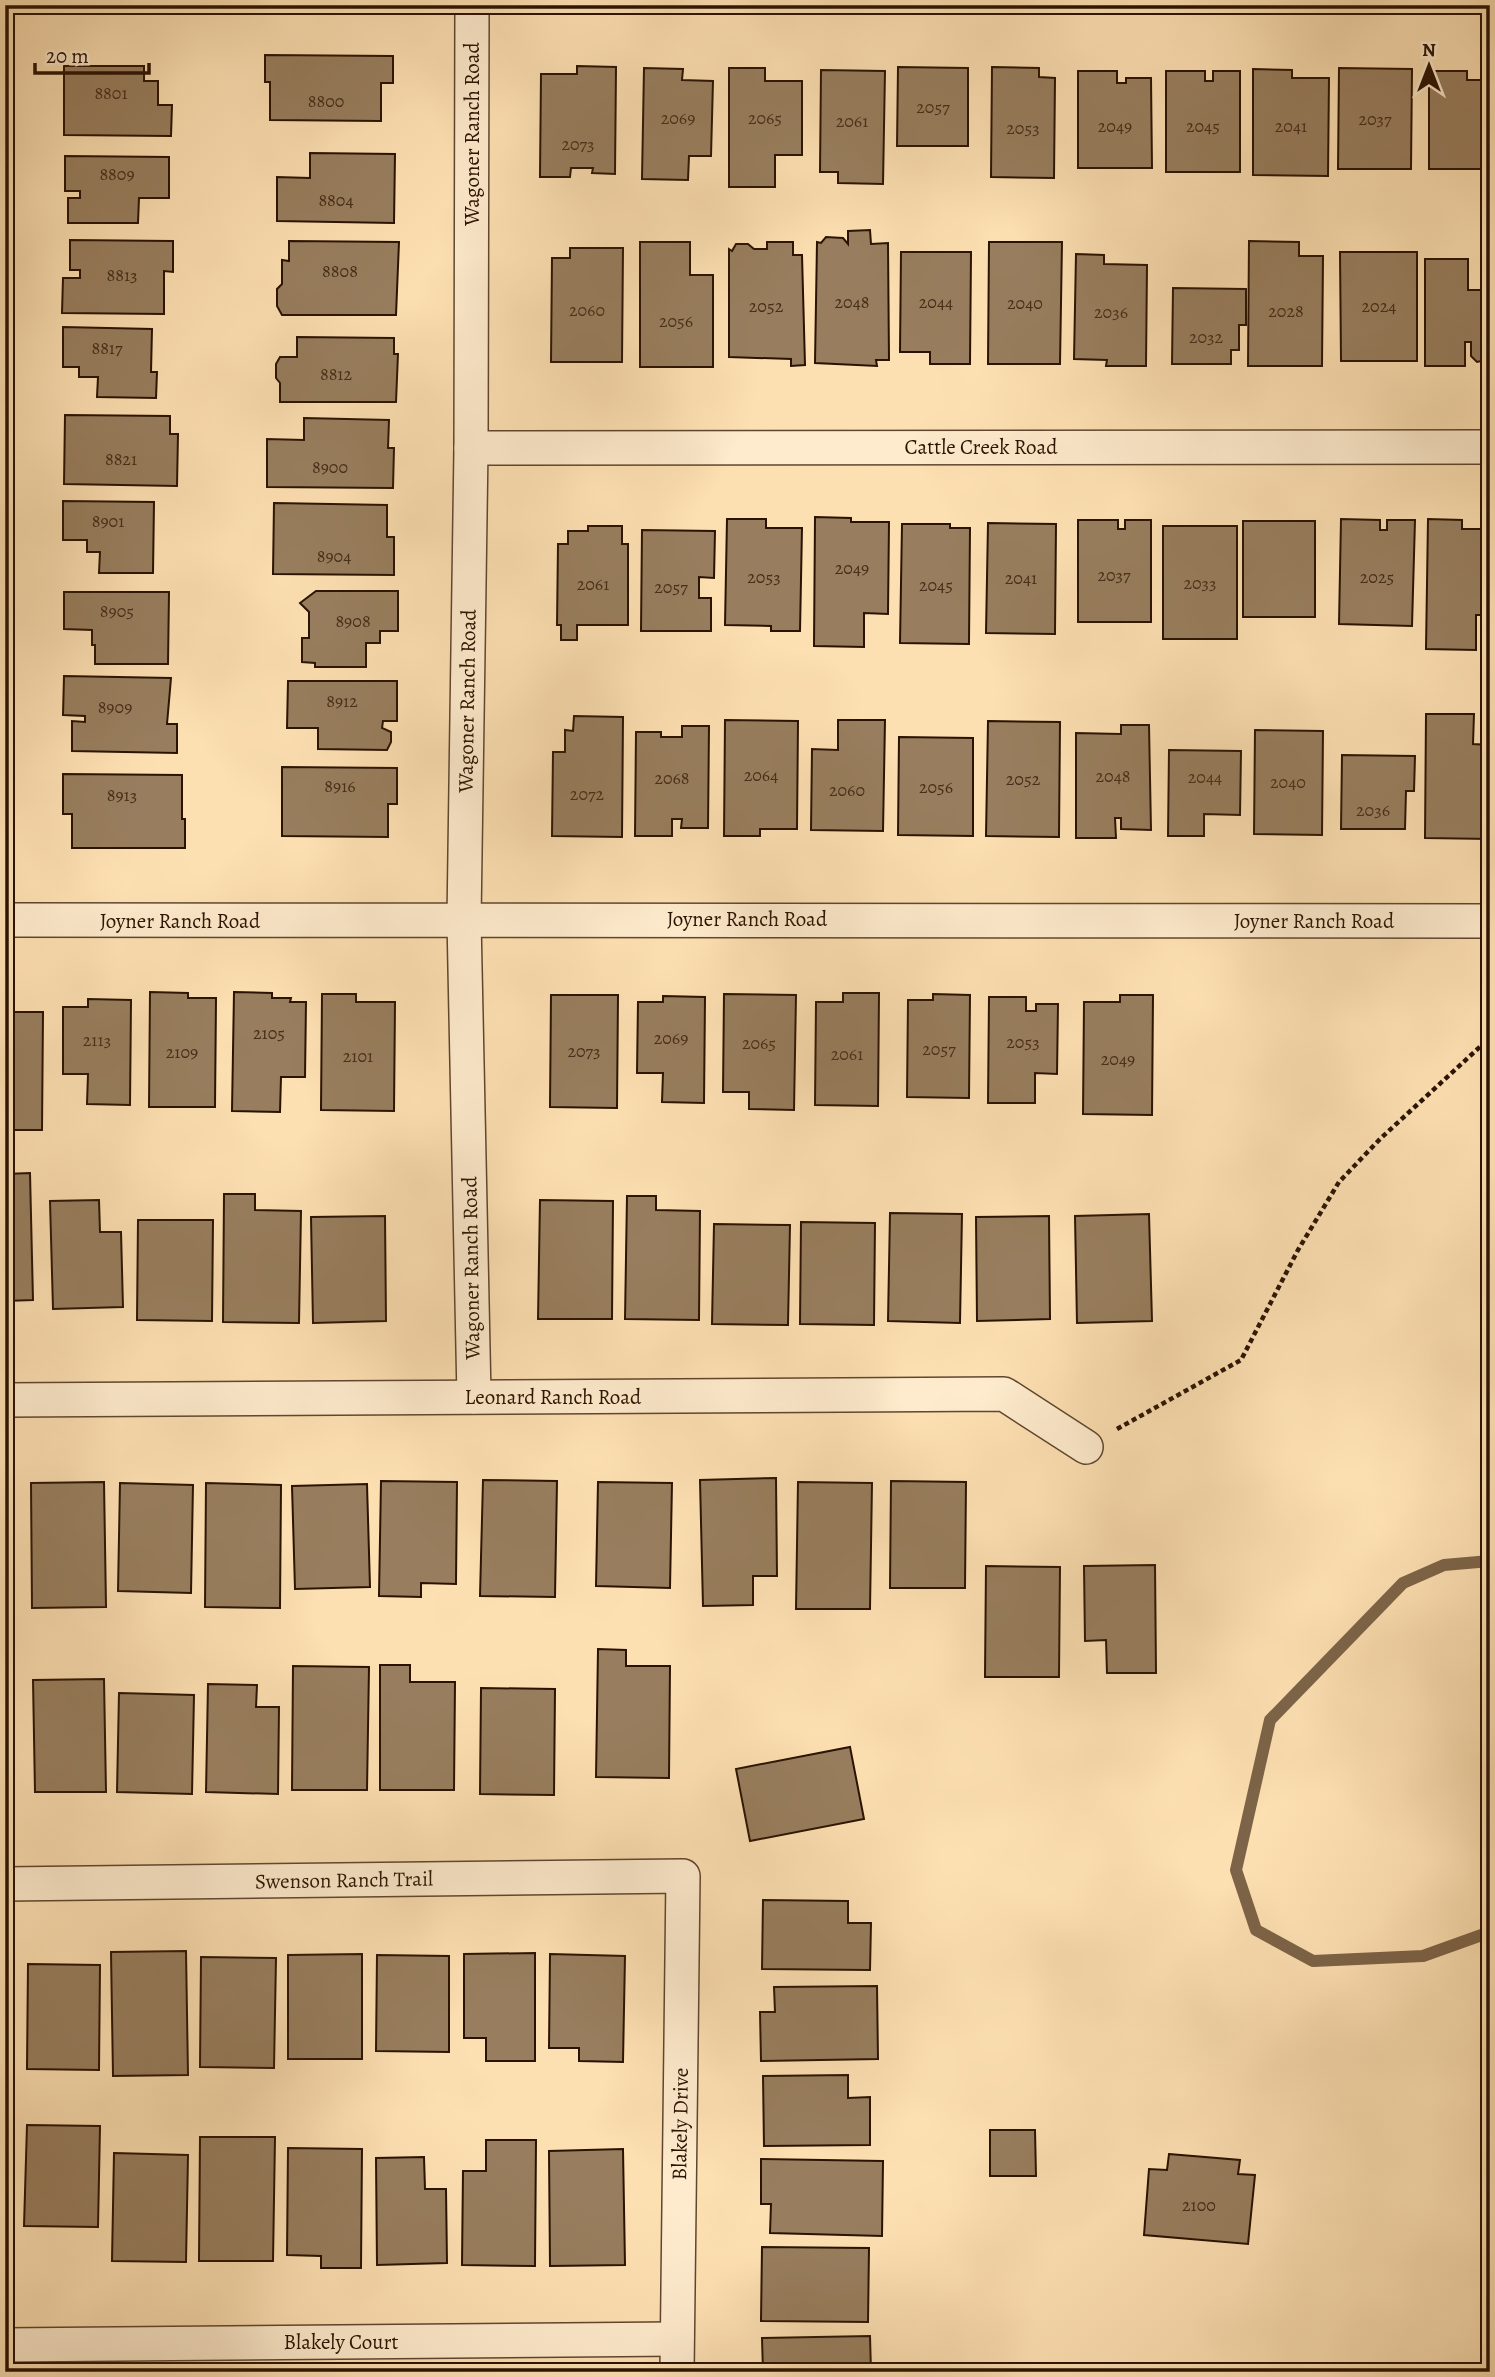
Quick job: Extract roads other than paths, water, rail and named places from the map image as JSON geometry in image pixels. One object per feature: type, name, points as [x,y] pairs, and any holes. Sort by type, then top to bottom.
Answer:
[{"type":"street","name":"Wagoner Ranch Road","points":[[472,5],[471,448],[464,920],[474,1397]]},
{"type":"street","name":"Cattle Creek Road","points":[[471,448],[1490,447]]},
{"type":"street","name":"Joyner Ranch Road","points":[[5,920],[1490,921]]},
{"type":"street","name":"Leonard Ranch Road","points":[[5,1400],[1004,1394],[1086,1447]]},
{"type":"street","name":"Swenson Ranch Trail","points":[[5,1884],[683,1876]]},
{"type":"street","name":"Blakely Drive","points":[[677,2372],[683,1876]]},
{"type":"street","name":"Blakely Court","points":[[5,2344],[677,2339]]},
{"type":"waterway","points":[[1490,1561],[1444,1565],[1403,1583],[1270,1720],[1236,1870],[1256,1930],[1313,1961],[1423,1956],[1490,1932]]}]
